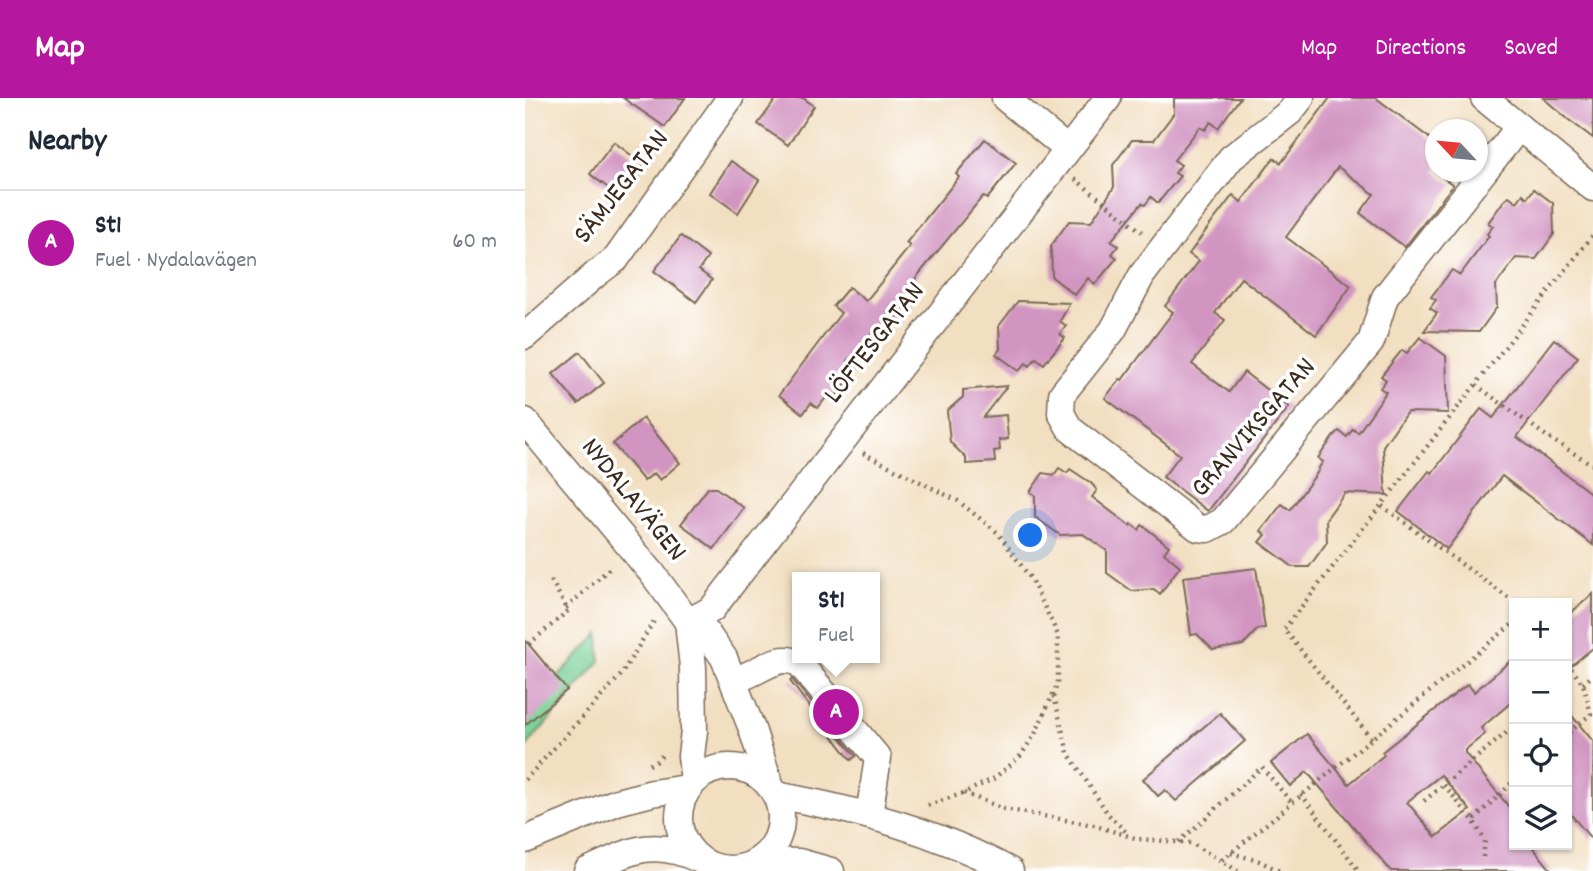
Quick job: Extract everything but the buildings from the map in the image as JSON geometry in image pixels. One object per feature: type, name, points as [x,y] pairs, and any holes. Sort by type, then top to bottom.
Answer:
[{"type":"street","name":"SÄMJEGATAN","points":[[525,337],[616,259],[730,98]]},
{"type":"street","points":[[1005,98],[1061,157]]},
{"type":"street","name":"LÖFTESGATAN","points":[[688,622],[712,609],[1108,98]]},
{"type":"street","name":"GRANVIKSGATAN","points":[[1301,98],[1290,112],[1231,158],[1142,275],[1113,330],[1062,394],[1061,413],[1070,429],[1198,528],[1209,529],[1223,521],[1371,342],[1385,297],[1519,127]]},
{"type":"street","points":[[1484,98],[1593,188]]},
{"type":"street","name":"NYDALAVÄGEN","points":[[525,421],[652,573],[688,622],[705,631],[725,658],[773,790]]},
{"type":"street","points":[[688,622],[694,731],[691,785],[678,813],[679,827],[690,851],[710,866]]},
{"type":"street","points":[[733,680],[744,678],[780,659],[792,660]]},
{"type":"street","points":[[798,663],[878,758],[869,816]]},
{"type":"street","points":[[525,840],[617,802],[691,785],[708,771],[724,767],[741,768],[757,774],[773,790],[781,814],[779,832],[770,849],[757,861],[737,869],[710,866],[679,850],[663,847],[630,852],[587,871]]},
{"type":"street","points":[[773,790],[890,820],[979,854],[1010,871]]},
{"type":"street","points":[[757,861],[799,862],[831,871]]},
{"type":"path","points":[[1061,157],[1162,248]]},
{"type":"path","points":[[1371,738],[1284,629],[1593,235]]},
{"type":"path","points":[[1476,385],[1549,439],[1593,465]]},
{"type":"path","points":[[840,443],[903,471],[958,501],[998,533],[1031,579],[1058,635],[1058,683],[1035,734],[1019,758],[993,779],[964,793],[918,809]]},
{"type":"path","points":[[1382,506],[1509,599]]},
{"type":"path","points":[[566,608],[611,568]]},
{"type":"path","points":[[529,644],[568,611],[550,578]]},
{"type":"path","points":[[525,780],[621,675],[656,618]]},
{"type":"path","points":[[1222,860],[1509,627]]},
{"type":"path","points":[[1572,670],[1583,684],[1592,715],[1572,730]]},
{"type":"path","points":[[1583,684],[1593,675]]},
{"type":"path","points":[[1054,695],[1068,753],[1108,814],[1130,836]]},
{"type":"path","points":[[1424,801],[1509,730]]},
{"type":"path","points":[[643,768],[657,761],[664,752]]},
{"type":"path","points":[[1179,843],[1262,767],[1291,802]]},
{"type":"path","points":[[1444,785],[1473,820],[1485,841],[1483,857]]},
{"type":"path","points":[[1473,820],[1509,786]]},
{"type":"path","points":[[964,793],[1004,809],[1093,825],[1130,836],[1191,843],[1238,871]]},
{"type":"path","points":[[1301,794],[1359,871]]},
{"type":"path","points":[[1230,853],[1259,861],[1280,871]]},
{"type":"green space","points":[[599,634],[600,661],[525,748],[525,710]]},
{"type":"place","name":"St1","points":[[836,712]]}]
